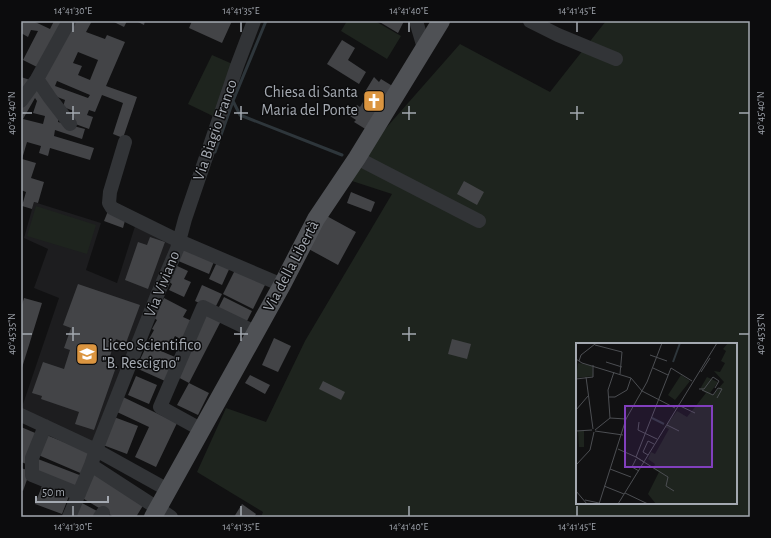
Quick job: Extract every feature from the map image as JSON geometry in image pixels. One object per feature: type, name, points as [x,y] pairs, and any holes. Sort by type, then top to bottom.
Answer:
[{"type":"main road","name":"Via della Libertà","points":[[161,514],[168,490],[282,285],[316,219],[357,158],[426,31]]},
{"type":"street","points":[[21,101],[38,79],[69,21]]},
{"type":"street","name":"Via Biagio Franco","points":[[179,241],[185,218],[236,66],[254,21]]},
{"type":"street","points":[[530,21],[558,35],[616,59]]},
{"type":"street","points":[[38,79],[50,98],[70,124]]},
{"type":"street","points":[[124,142],[110,192],[109,203],[112,208],[179,241],[282,285]]},
{"type":"street","points":[[357,158],[479,221]]},
{"type":"street","name":"Via Viviano","points":[[91,465],[179,241]]},
{"type":"street","points":[[202,430],[160,407],[203,307],[255,332]]},
{"type":"street","points":[[21,414],[96,450],[168,490]]},
{"type":"street","points":[[45,426],[32,458],[32,475],[79,494]]},
{"type":"street","points":[[69,517],[91,465],[161,514]]},
{"type":"shaded area","points":[[347,21],[375,21],[401,36],[387,59],[341,31]]},
{"type":"shaded area","points":[[606,21],[750,21],[750,517],[261,517],[263,512],[197,472],[226,408],[266,422],[305,341],[392,194],[352,181],[379,136],[460,44],[550,92]]},
{"type":"shaded area","points":[[212,55],[237,66],[219,119],[188,104]]},
{"type":"shaded area","name":"Liceo Scientifico \"B. Rescigno\"","points":[[34,202],[101,223],[86,270],[117,283],[137,220],[179,241],[96,450],[21,410],[59,298],[34,288],[48,249],[24,238]]},
{"type":"shaded area","points":[[36,206],[96,225],[87,254],[27,236]]},
{"type":"building","points":[[21,21],[33,21],[50,29],[54,21],[66,21],[41,69],[23,60],[38,31],[31,30],[28,37],[21,33]]},
{"type":"building","points":[[72,21],[92,21],[86,32],[105,39],[107,35],[125,42],[106,86],[137,97],[123,138],[113,134],[123,103],[102,95],[95,112],[89,110],[87,115],[93,117],[89,129],[70,122],[74,111],[63,107],[65,100],[47,93],[39,80]],"holes":[[[78,52],[98,60],[90,80],[78,75],[82,66],[73,63]],[[57,81],[90,95],[88,98],[55,86]]]},
{"type":"building","points":[[112,21],[127,21],[124,27]]},
{"type":"building","points":[[136,21],[145,21],[144,25]]},
{"type":"building","points":[[192,21],[232,21],[222,43],[189,28]]},
{"type":"building","points":[[378,21],[404,21],[398,33]]},
{"type":"building","points":[[342,40],[355,48],[348,60],[366,72],[359,84],[327,64]]},
{"type":"building","points":[[21,77],[33,81],[21,97]]},
{"type":"building","name":"Chiesa di Santa Maria del Ponte","points":[[374,77],[379,82],[381,79],[394,87],[367,130],[354,122],[356,120],[350,116],[357,105],[360,107],[366,97],[363,95]]},
{"type":"building","points":[[38,83],[59,113],[58,122],[85,129],[82,139],[55,130],[54,136],[94,148],[90,160],[50,148],[48,156],[39,153],[41,146],[27,142],[22,159],[36,163],[31,178],[44,182],[38,203],[34,202],[32,209],[22,206],[26,192],[21,190],[21,103]],"holes":[[[35,98],[37,101],[33,113],[45,116],[43,124],[23,119]]]},
{"type":"building","points":[[464,181],[484,192],[477,205],[457,194]]},
{"type":"building","points":[[351,192],[375,202],[371,212],[347,203]]},
{"type":"building","points":[[108,211],[126,217],[123,228],[104,221]]},
{"type":"building","points":[[323,214],[356,232],[338,265],[305,247]]},
{"type":"building","points":[[150,237],[165,242],[148,289],[125,280],[138,242],[147,245]]},
{"type":"building","points":[[183,245],[215,259],[209,274],[176,260]]},
{"type":"building","points":[[218,260],[231,265],[222,285],[209,279]]},
{"type":"building","points":[[175,265],[188,271],[184,279],[191,282],[184,297],[169,290],[172,284],[168,281]]},
{"type":"building","points":[[236,268],[266,283],[253,309],[223,294]]},
{"type":"building","points":[[78,284],[140,305],[126,343],[116,339],[106,367],[115,370],[94,430],[75,424],[79,412],[41,399],[42,396],[32,393],[43,362],[64,369],[70,350],[64,348],[71,328],[63,325]]},
{"type":"building","points":[[202,285],[222,294],[214,310],[195,301]]},
{"type":"building","points":[[224,297],[252,311],[245,325],[217,311]]},
{"type":"building","points":[[24,298],[42,303],[21,371],[21,308]]},
{"type":"building","points":[[164,298],[187,310],[183,317],[192,321],[182,340],[175,336],[168,349],[149,339],[157,320],[154,318]]},
{"type":"building","points":[[208,312],[222,319],[189,383],[174,375]]},
{"type":"building","points":[[274,338],[291,346],[278,372],[262,365]]},
{"type":"building","points":[[452,339],[471,344],[467,359],[448,354]]},
{"type":"building","points":[[147,345],[175,357],[165,381],[136,368]]},
{"type":"building","points":[[250,375],[270,385],[265,394],[245,383]]},
{"type":"building","points":[[136,376],[157,385],[149,404],[128,395]]},
{"type":"building","points":[[323,381],[345,392],[341,400],[319,389]]},
{"type":"building","points":[[189,383],[209,393],[198,415],[177,405]]},
{"type":"building","points":[[123,397],[177,423],[156,467],[135,457],[149,427],[117,412]]},
{"type":"building","points":[[114,417],[138,426],[127,454],[103,445]]},
{"type":"building","points":[[21,427],[40,435],[29,465],[21,462]]},
{"type":"building","points":[[44,434],[94,454],[85,475],[36,454]]},
{"type":"building","points":[[38,459],[82,476],[77,490],[33,474]]},
{"type":"building","points":[[21,468],[30,471],[23,491],[21,490]]},
{"type":"building","points":[[94,473],[144,504],[136,517],[114,517],[79,496]]},
{"type":"building","points":[[42,486],[69,496],[62,514],[35,504]]},
{"type":"building","points":[[82,503],[97,511],[94,517],[74,517]]},
{"type":"building","points":[[242,504],[256,514],[254,517],[234,517]]},
{"type":"waterway","points":[[215,152],[233,101],[266,21]]},
{"type":"waterway","points":[[233,101],[240,115],[342,155]]},
{"type":"place","name":"Chiesa di Santa Maria del Ponte","points":[[374,101]]},
{"type":"place","name":"Liceo Scientifico \"B. Rescigno\"","points":[[87,354]]}]
